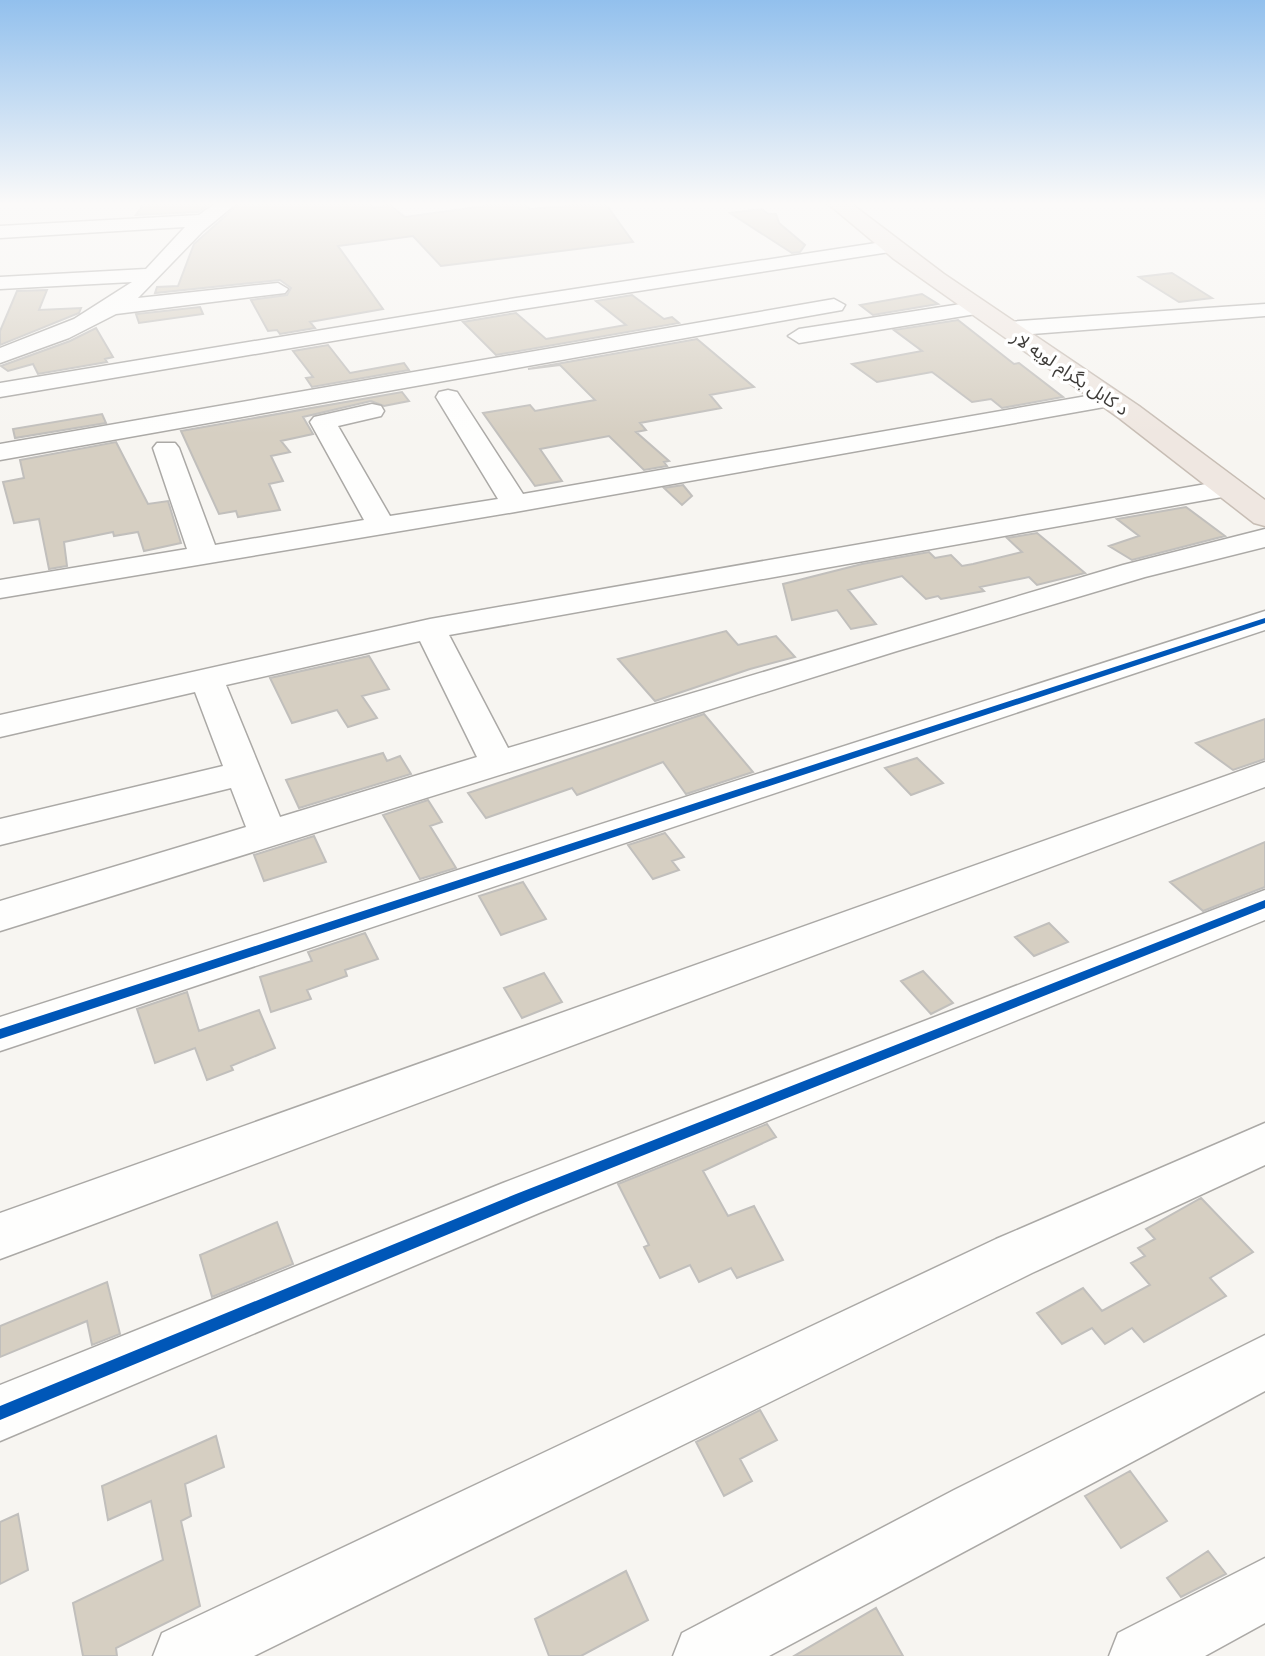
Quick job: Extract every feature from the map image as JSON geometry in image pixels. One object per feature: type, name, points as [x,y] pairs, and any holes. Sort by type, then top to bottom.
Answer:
[{"type":"highway","name":"د کابل بگرام لویه لار","points":[[934,279],[1110,399],[1265,516]]},
{"type":"street","points":[[0,283],[71,279]]},
{"type":"street","points":[[0,356],[108,308],[146,279]]},
{"type":"street","points":[[0,390],[676,279]]},
{"type":"street","points":[[108,308],[278,289]]},
{"type":"street","points":[[0,452],[834,305]]},
{"type":"street","points":[[418,402],[974,308]]},
{"type":"street","points":[[1016,336],[1265,310]]},
{"type":"street","points":[[1016,336],[1265,324]]},
{"type":"street","points":[[448,397],[515,504]]},
{"type":"street","points":[[0,589],[515,504],[1110,399]]},
{"type":"street","points":[[0,477],[388,408]]},
{"type":"street","points":[[324,420],[381,526]]},
{"type":"street","points":[[166,448],[204,555]]},
{"type":"street","points":[[0,726],[430,629],[1229,488]]},
{"type":"street","points":[[0,916],[499,765],[900,639],[1134,571],[1265,538]]},
{"type":"street","points":[[0,1034],[1265,620]]},
{"type":"street","points":[[430,629],[499,765]]},
{"type":"street","points":[[207,679],[267,833]]},
{"type":"street","points":[[0,832],[244,773]]},
{"type":"street","points":[[0,1236],[1265,774]]},
{"type":"street","points":[[0,1413],[521,1198],[1265,904]]},
{"type":"street","points":[[185,1656],[1014,1256],[1265,1143]]},
{"type":"street","points":[[705,1656],[975,1511],[1265,1362]]},
{"type":"street","points":[[1141,1656],[1265,1589]]},
{"type":"building","points":[[181,279],[362,279],[383,309],[310,322],[315,328],[280,334],[277,330],[268,331],[251,300],[287,295],[291,288],[280,280],[155,293],[157,287],[178,286]]},
{"type":"building","points":[[1143,279],[1182,279],[1212,298],[1179,302]]},
{"type":"building","points":[[47,290],[39,310],[81,308],[79,313],[0,345],[0,331],[17,291]]},
{"type":"building","points":[[922,294],[938,304],[873,315],[860,305]]},
{"type":"building","points":[[632,295],[664,319],[672,317],[679,323],[496,355],[463,322],[516,313],[546,339],[626,325],[596,301]]},
{"type":"building","points":[[200,307],[203,314],[139,323],[136,314]]},
{"type":"building","points":[[958,320],[1063,397],[1002,408],[991,399],[972,402],[932,372],[877,382],[852,364],[922,351],[894,330]]},
{"type":"building","points":[[96,328],[113,357],[105,359],[107,362],[38,374],[33,364],[8,371],[1,366],[70,341]]},
{"type":"building","points":[[697,339],[754,387],[710,395],[721,408],[640,423],[646,430],[636,432],[669,461],[664,462],[667,466],[644,470],[609,436],[540,449],[562,481],[535,486],[483,413],[530,405],[535,411],[595,400],[560,365],[528,369]]},
{"type":"building","points":[[328,345],[350,373],[404,363],[409,370],[312,387],[306,378],[313,377],[293,351]]},
{"type":"building","points":[[402,392],[409,401],[384,406],[371,401],[303,417],[313,434],[281,441],[290,452],[271,456],[283,481],[269,484],[280,510],[238,517],[236,511],[219,514],[181,431]]},
{"type":"building","points":[[102,414],[106,423],[15,438],[13,429]]},
{"type":"building","points":[[116,442],[148,504],[168,501],[181,543],[144,551],[138,532],[114,536],[113,532],[64,542],[67,566],[49,569],[39,519],[14,523],[3,482],[24,478],[20,460]]},
{"type":"building","points":[[683,485],[692,496],[682,505],[664,488]]},
{"type":"building","points":[[1186,507],[1225,536],[1132,560],[1109,546],[1139,536],[1117,519]]},
{"type":"building","points":[[1037,533],[1085,573],[1037,585],[1029,577],[980,587],[984,591],[941,599],[938,596],[926,599],[902,576],[848,590],[876,624],[851,629],[837,610],[792,620],[783,584],[862,564],[929,552],[935,558],[951,555],[962,566],[973,564],[1022,552],[1007,538]]},
{"type":"building","points":[[726,631],[738,645],[776,636],[795,657],[655,701],[618,659]]},
{"type":"building","points":[[369,656],[389,689],[362,696],[377,718],[348,727],[337,710],[292,723],[270,678]]},
{"type":"building","points":[[704,714],[753,772],[686,794],[663,762],[577,795],[572,788],[486,818],[468,793]]},
{"type":"building","points":[[1265,719],[1265,759],[1233,770],[1196,743]]},
{"type":"building","points":[[383,753],[387,761],[400,756],[411,774],[299,808],[286,780]]},
{"type":"building","points":[[917,758],[943,783],[911,795],[885,768]]},
{"type":"building","points":[[428,800],[442,822],[430,826],[456,868],[420,879],[383,815]]},
{"type":"building","points":[[665,833],[684,857],[672,861],[679,870],[653,879],[628,845]]},
{"type":"building","points":[[314,836],[326,862],[264,881],[254,855]]},
{"type":"building","points":[[1265,842],[1265,887],[1203,911],[1170,882]]},
{"type":"building","points":[[523,882],[546,919],[501,935],[479,896]]},
{"type":"building","points":[[1049,923],[1068,942],[1034,956],[1015,937]]},
{"type":"building","points":[[365,933],[378,959],[345,970],[347,976],[307,990],[311,999],[271,1012],[260,977],[312,961],[308,952]]},
{"type":"building","points":[[923,971],[953,1003],[931,1014],[901,981]]},
{"type":"building","points":[[544,973],[562,1002],[522,1018],[504,988]]},
{"type":"building","points":[[187,992],[199,1031],[259,1010],[275,1048],[231,1066],[233,1070],[207,1080],[195,1048],[155,1063],[137,1009]]},
{"type":"building","points":[[767,1124],[776,1137],[703,1171],[728,1216],[754,1206],[783,1260],[737,1278],[731,1268],[699,1282],[690,1265],[660,1278],[644,1247],[649,1245],[618,1184]]},
{"type":"building","points":[[1201,1198],[1253,1252],[1210,1278],[1226,1296],[1144,1342],[1132,1328],[1105,1344],[1092,1328],[1062,1344],[1037,1313],[1083,1288],[1102,1311],[1150,1285],[1131,1263],[1145,1256],[1138,1248],[1155,1239],[1146,1229]]},
{"type":"building","points":[[277,1222],[293,1264],[212,1297],[200,1255]]},
{"type":"building","points":[[107,1282],[120,1334],[92,1345],[87,1321],[0,1357],[0,1326]]},
{"type":"building","points":[[760,1410],[777,1440],[740,1459],[752,1481],[724,1496],[696,1442]]},
{"type":"building","points":[[216,1436],[224,1467],[185,1484],[191,1516],[181,1521],[200,1606],[116,1648],[117,1656],[83,1656],[73,1603],[163,1560],[151,1501],[108,1520],[102,1486]]},
{"type":"building","points":[[1130,1471],[1167,1521],[1121,1548],[1085,1496]]},
{"type":"building","points":[[18,1514],[28,1570],[0,1584],[0,1522]]},
{"type":"building","points":[[1208,1551],[1226,1574],[1181,1597],[1167,1578]]},
{"type":"building","points":[[626,1571],[648,1620],[581,1656],[549,1656],[535,1619]]},
{"type":"building","points":[[876,1608],[903,1656],[794,1656]]},
{"type":"cycle path","points":[[0,1034],[1265,620]]},
{"type":"cycle path","points":[[0,1413],[521,1198],[1265,904]]}]
